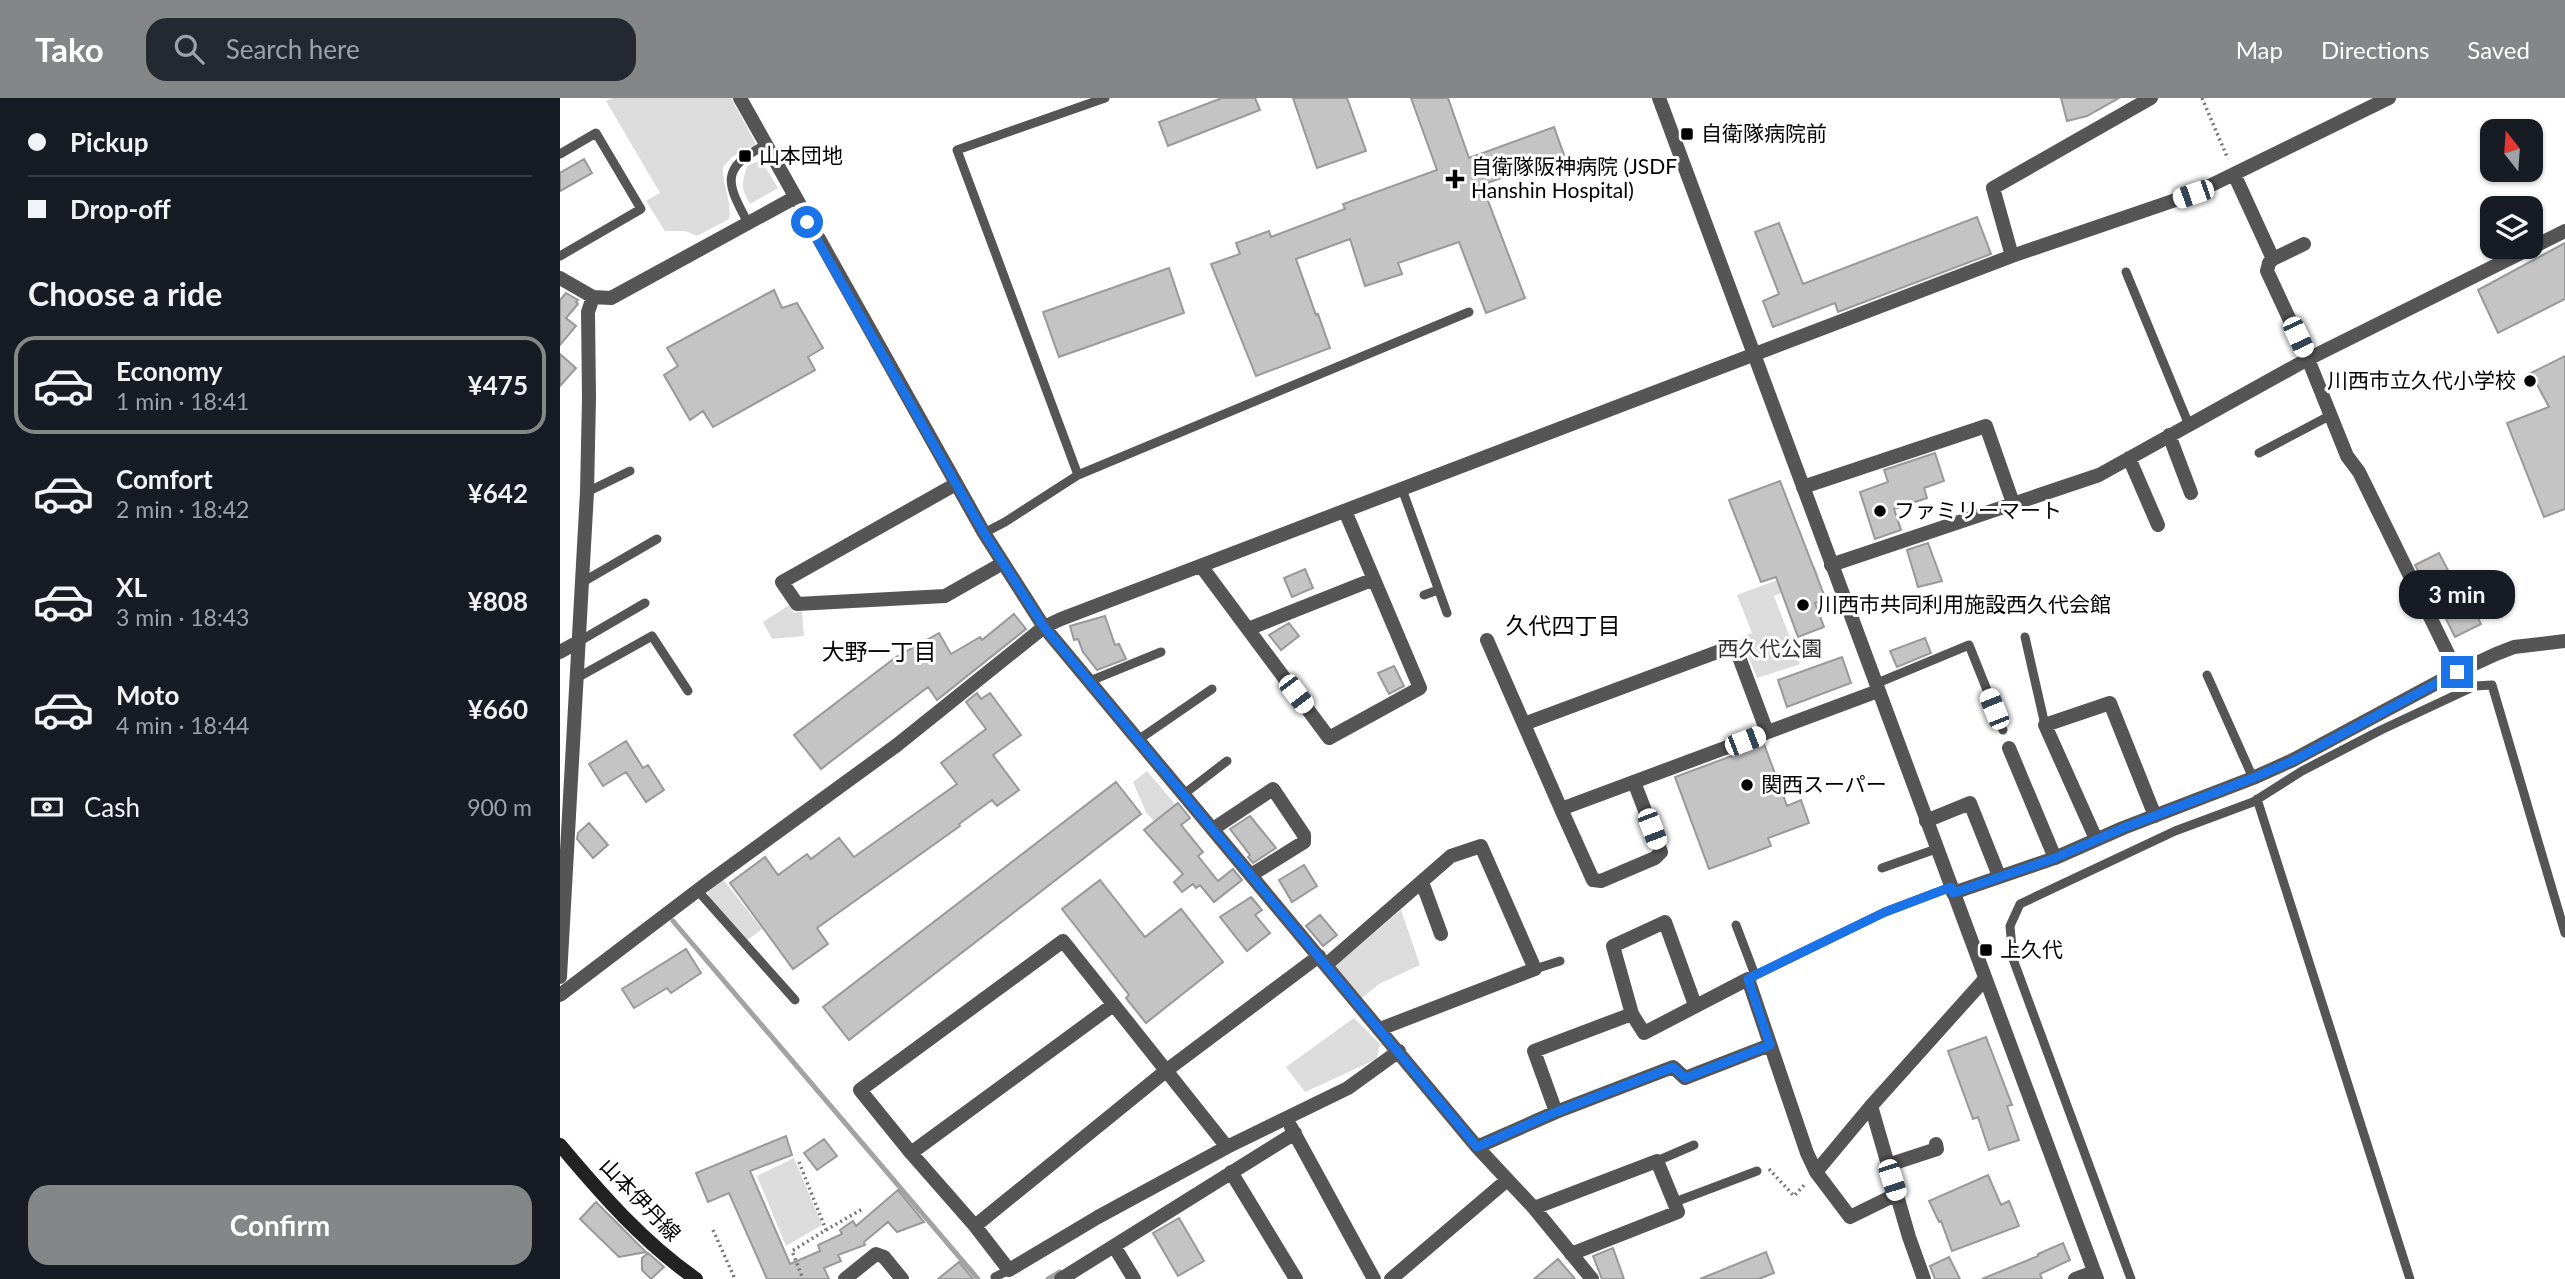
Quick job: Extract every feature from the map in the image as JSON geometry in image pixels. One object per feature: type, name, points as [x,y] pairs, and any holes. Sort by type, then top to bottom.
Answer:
[{"type":"main road","name":"山本伊丹線","points":[[560,1145],[624,1219],[673,1263],[696,1279]]},
{"type":"street","points":[[740,98],[984,533],[1044,627],[1477,1147],[1534,1208],[1592,1279]]},
{"type":"street","points":[[1659,98],[2095,1276],[2075,1279]]},
{"type":"street","points":[[2012,256],[1993,188],[2151,98]]},
{"type":"street","points":[[560,995],[897,745],[1044,627],[1159,579],[1201,566],[2012,256],[2193,194],[2389,98]]},
{"type":"street","points":[[2234,174],[2273,259]]},
{"type":"street","points":[[561,280],[593,297],[611,298],[794,198]]},
{"type":"street","points":[[1831,565],[2099,475],[2308,359],[2565,231]]},
{"type":"street","points":[[2304,244],[2273,259],[2269,262],[2267,271],[2308,359],[2347,456],[2359,472],[2457,672]]},
{"type":"street","points":[[560,977],[587,492],[588,312],[593,297]]},
{"type":"street","points":[[1803,487],[1986,426],[2013,503]]},
{"type":"street","points":[[2169,435],[2191,493]]},
{"type":"street","points":[[2129,458],[2158,524]]},
{"type":"street","points":[[956,484],[782,582],[797,604],[945,596],[1003,563]]},
{"type":"street","points":[[1201,566],[1329,738],[1420,688],[1345,511]]},
{"type":"street","points":[[1248,629],[1374,579]]},
{"type":"street","points":[[1487,640],[1593,880],[1601,881],[1655,858],[1661,852],[1634,782]]},
{"type":"street","points":[[1952,890],[2055,858],[2096,839],[2253,778],[2294,760],[2457,672],[2514,648],[2565,641]]},
{"type":"street","points":[[560,652],[578,642]]},
{"type":"street","points":[[1524,724],[1728,648],[1736,649],[1767,732]]},
{"type":"street","points":[[1561,809],[1876,688]]},
{"type":"street","points":[[2096,839],[2045,725],[2110,703],[2155,816]]},
{"type":"street","points":[[2009,748],[2055,858]]},
{"type":"street","points":[[1213,829],[1273,789],[1304,835],[1304,842],[1251,875]]},
{"type":"street","points":[[1926,821],[1970,803],[1999,876]]},
{"type":"street","points":[[975,1226],[1167,1070],[1323,960],[1451,856],[1478,840],[1535,969],[1380,1028]]},
{"type":"street","points":[[1422,882],[1441,934]]},
{"type":"street","points":[[1695,1005],[1665,922],[1613,946],[1632,1014],[1644,1033],[1751,977],[1770,1045],[1816,1172],[1850,1217],[1897,1194]]},
{"type":"street","points":[[1227,1147],[1063,941],[860,1090],[1009,1270],[1098,1217],[1227,1147],[1348,1088],[1399,1051]]},
{"type":"street","points":[[1816,1172],[1871,1106],[1986,979]]},
{"type":"street","points":[[912,1153],[1113,1005]]},
{"type":"street","points":[[1556,1112],[1534,1051],[1632,1014]]},
{"type":"street","points":[[1477,1147],[1556,1112],[1673,1067],[1685,1078],[1770,1045]]},
{"type":"street","points":[[1871,1106],[1912,1248],[1924,1279]]},
{"type":"street","points":[[1285,1117],[1374,1279]]},
{"type":"street","points":[[1061,1279],[1295,1133]]},
{"type":"street","points":[[1888,1165],[1937,1148]]},
{"type":"street","points":[[1534,1208],[1657,1161],[1678,1212],[1571,1254]]},
{"type":"street","points":[[1231,1172],[1296,1279]]},
{"type":"street","points":[[1391,1279],[1506,1181]]},
{"type":"street","points":[[1114,1246],[1134,1279]]},
{"type":"street","points":[[845,1279],[876,1255],[884,1257],[902,1279]]},
{"type":"street","points":[[673,1263],[684,1279]]},
{"type":"lane","points":[[1077,475],[957,150],[1105,98]]},
{"type":"lane","points":[[560,153],[596,133],[640,209],[560,256]]},
{"type":"lane","points":[[748,223],[733,194],[731,178],[741,160],[765,145]]},
{"type":"lane","points":[[2126,272],[2189,425]]},
{"type":"lane","points":[[984,533],[1077,475],[1469,312]]},
{"type":"lane","points":[[2259,453],[2331,415]]},
{"type":"lane","points":[[587,492],[630,471]]},
{"type":"lane","points":[[1402,489],[1447,613]]},
{"type":"lane","points":[[581,583],[657,539]]},
{"type":"lane","points":[[1424,595],[1438,590]]},
{"type":"lane","points":[[578,642],[645,603]]},
{"type":"lane","points":[[575,679],[652,636],[688,691]]},
{"type":"lane","points":[[2025,638],[2045,725]]},
{"type":"lane","points":[[1876,688],[1969,645],[2003,730]]},
{"type":"lane","points":[[1090,681],[1161,652]]},
{"type":"lane","points":[[2207,675],[2253,778]]},
{"type":"lane","points":[[2130,1279],[2013,959],[2010,926],[2020,904],[2175,831],[2257,799],[2302,771],[2381,730],[2475,686],[2492,685],[2565,933]]},
{"type":"lane","points":[[1138,740],[1212,689]]},
{"type":"lane","points":[[1184,794],[1227,761]]},
{"type":"lane","points":[[2257,799],[2410,1279]]},
{"type":"lane","points":[[1882,868],[1936,849]]},
{"type":"lane","points":[[1736,925],[1751,977],[1885,912],[1952,890]]},
{"type":"lane","points":[[698,891],[795,1000]]},
{"type":"lane","points":[[1535,969],[1560,961]]},
{"type":"lane","points":[[1657,1161],[1694,1145]]},
{"type":"lane","points":[[1675,1202],[1757,1171]]},
{"type":"lane","points":[[995,1277],[1009,1270]]},
{"type":"path","points":[[2202,98],[2234,174]]},
{"type":"path","points":[[799,1162],[826,1230]]},
{"type":"path","points":[[1757,1171],[1770,1169],[1794,1196],[1816,1172]]},
{"type":"path","points":[[803,1279],[792,1251],[864,1208]]},
{"type":"path","points":[[713,1230],[735,1279]]},
{"type":"green space","points":[[613,98],[731,98],[756,144],[732,157],[723,167],[729,219],[697,236],[685,231],[665,231],[646,201],[660,193],[606,101]]},
{"type":"green space","points":[[761,160],[778,188],[750,204],[743,189],[744,177],[747,166]]},
{"type":"green space","name":"西久代公園","points":[[1815,566],[1819,577],[1774,596],[1800,664],[1757,678],[1741,638],[1752,633],[1737,595]]},
{"type":"green space","points":[[789,605],[794,613],[802,611],[804,636],[772,639],[763,622]]},
{"type":"green space","points":[[1147,771],[1175,804],[1154,821],[1146,812],[1133,782]]},
{"type":"green space","points":[[723,879],[762,929],[746,941],[709,901],[708,891]]},
{"type":"green space","points":[[1401,910],[1420,965],[1379,984],[1361,999],[1334,967]]},
{"type":"green space","points":[[1354,1018],[1380,1044],[1377,1059],[1305,1092],[1286,1067]]},
{"type":"green space","points":[[794,1158],[822,1225],[786,1246],[757,1176]]},
{"type":"building","points":[[1222,98],[1255,98],[1260,110],[1168,146],[1159,122]]},
{"type":"building","points":[[1293,98],[1347,98],[1366,151],[1317,168]]},
{"type":"building","points":[[1411,98],[1448,98],[1469,158],[1554,127],[1564,155],[1482,185],[1525,298],[1486,313],[1459,242],[1398,263],[1402,274],[1365,286],[1350,239],[1296,259],[1330,348],[1256,376],[1211,264],[1240,254],[1236,243],[1269,231],[1271,237],[1345,209],[1343,204],[1437,170]]},
{"type":"building","points":[[2061,98],[2119,98],[2087,116],[2067,121]]},
{"type":"building","points":[[584,159],[592,173],[560,191],[560,173]]},
{"type":"building","points":[[1977,217],[1991,254],[1838,312],[1835,303],[1773,327],[1763,301],[1779,294],[1755,232],[1779,223],[1803,284]]},
{"type":"building","points":[[2565,243],[2565,299],[2498,333],[2478,290],[2535,259],[2543,259],[2543,255]]},
{"type":"building","points":[[1169,268],[1184,313],[1059,357],[1043,312]]},
{"type":"building","points":[[774,290],[782,308],[797,303],[823,348],[808,357],[815,370],[713,427],[703,411],[690,420],[664,375],[678,366],[667,348]]},
{"type":"building","points":[[566,293],[578,300],[578,304],[566,318],[576,326],[560,345],[560,300]]},
{"type":"building","points":[[560,354],[576,368],[560,386]]},
{"type":"building","points":[[2565,356],[2565,509],[2544,517],[2507,423],[2549,407],[2531,373]]},
{"type":"building","points":[[1935,453],[1944,481],[1924,488],[1927,498],[1894,509],[1901,530],[1875,539],[1860,492],[1888,482],[1884,470]]},
{"type":"building","points":[[1780,481],[1826,600],[1815,603],[1824,627],[1798,637],[1776,577],[1761,582],[1729,500]]},
{"type":"building","points":[[1928,543],[1942,581],[1918,587],[1907,550]]},
{"type":"building","points":[[2439,553],[2449,572],[2425,585],[2415,565]]},
{"type":"building","points":[[1305,569],[1313,588],[1292,597],[1284,578]]},
{"type":"building","points":[[2472,606],[2481,624],[2455,637],[2446,619]]},
{"type":"building","points":[[1014,614],[1026,629],[937,700],[928,687],[821,769],[794,735],[896,657],[939,633],[951,654],[980,637],[982,640]]},
{"type":"building","points":[[1105,616],[1115,645],[1119,644],[1126,659],[1097,670],[1083,652],[1078,639],[1074,640],[1070,626]]},
{"type":"building","points":[[1289,623],[1299,636],[1281,650],[1269,635]]},
{"type":"building","points":[[1925,638],[1931,653],[1897,667],[1890,651]]},
{"type":"building","points":[[1842,657],[1851,683],[1787,707],[1778,680]]},
{"type":"building","points":[[1394,666],[1404,686],[1389,694],[1378,673]]},
{"type":"building","points":[[977,693],[981,699],[990,693],[1021,735],[993,755],[1019,790],[997,806],[992,800],[817,928],[828,944],[793,969],[730,883],[765,857],[778,875],[807,854],[811,859],[839,838],[854,857],[957,784],[941,763],[986,729],[966,702]]},
{"type":"building","points":[[626,741],[643,768],[648,765],[664,790],[646,802],[626,772],[603,786],[589,764]]},
{"type":"building","points":[[1764,744],[1787,806],[1801,800],[1809,823],[1768,838],[1771,846],[1709,869],[1675,777]]},
{"type":"building","points":[[1116,782],[1141,814],[849,1040],[823,1007]]},
{"type":"building","points":[[1178,803],[1190,818],[1181,825],[1203,852],[1198,856],[1218,881],[1233,869],[1242,880],[1214,902],[1200,885],[1196,888],[1193,884],[1182,892],[1174,882],[1183,874],[1144,830]]},
{"type":"building","points":[[1250,816],[1276,848],[1253,863],[1230,829]]},
{"type":"building","points":[[589,823],[608,845],[593,858],[577,839],[578,833]]},
{"type":"building","points":[[1304,865],[1317,886],[1292,902],[1279,880]]},
{"type":"building","points":[[1100,880],[1145,937],[1181,909],[1223,962],[1146,1023],[1126,998],[1129,995],[1062,909]]},
{"type":"building","points":[[1251,897],[1262,910],[1255,915],[1270,933],[1247,951],[1220,917]]},
{"type":"building","points":[[1320,915],[1337,935],[1323,946],[1306,926]]},
{"type":"building","points":[[686,949],[701,973],[671,993],[667,988],[634,1008],[622,989]]},
{"type":"building","points":[[1986,1037],[2012,1105],[2007,1106],[2019,1140],[1989,1150],[1978,1117],[1973,1119],[1948,1051]]},
{"type":"building","points":[[786,1136],[792,1155],[750,1171],[790,1264],[820,1251],[818,1245],[842,1234],[840,1230],[853,1221],[856,1226],[898,1190],[924,1222],[897,1232],[888,1222],[864,1242],[865,1245],[838,1255],[841,1261],[824,1268],[829,1279],[767,1279],[729,1193],[708,1202],[696,1173]]},
{"type":"building","points":[[824,1139],[837,1156],[817,1170],[804,1153]]},
{"type":"building","points":[[1988,1175],[2001,1205],[2009,1201],[2019,1226],[1952,1251],[1941,1221],[1939,1222],[1929,1201]]},
{"type":"building","points":[[596,1202],[646,1252],[619,1257],[580,1219]]},
{"type":"building","points":[[1179,1218],[1204,1261],[1178,1276],[1153,1233]]},
{"type":"building","points":[[2063,1243],[2070,1260],[2040,1274],[2042,1279],[1982,1279],[2038,1256]]},
{"type":"building","points":[[1613,1248],[1624,1279],[1602,1279],[1593,1256]]},
{"type":"building","points":[[1766,1252],[1774,1273],[1759,1279],[1700,1279]]},
{"type":"building","points":[[648,1253],[664,1267],[651,1279],[642,1270],[642,1258]]},
{"type":"building","points":[[1949,1257],[1960,1279],[1935,1279],[1930,1266]]},
{"type":"building","points":[[1558,1259],[1575,1279],[1534,1279]]},
{"type":"building","points":[[959,1262],[973,1279],[938,1279]]},
{"type":"waterway","points":[[673,921],[978,1279]]},
{"type":"waterway","points":[[1048,1279],[1060,1272]]},
{"type":"place","name":"自衛隊病院前","points":[[1687,134]]},
{"type":"place","name":"山本団地","points":[[745,156]]},
{"type":"place","name":"自衛隊阪神病院 (JSDF Hanshin Hospital)","points":[[1455,179]]},
{"type":"place","name":"川西市立久代小学校","points":[[2530,381]]},
{"type":"place","name":"ファミリーマート","points":[[1880,511]]},
{"type":"place","name":"川西市共同利用施設西久代会館","points":[[1803,605]]},
{"type":"place","name":"関西スーパー","points":[[1747,785]]},
{"type":"place","name":"上久代","points":[[1986,950]]},
{"type":"district","name":"久代四丁目","points":[[1563,626]]},
{"type":"district","name":"大野一丁目","points":[[879,652]]},
{"type":"route","points":[[807,222],[984,533],[1044,627],[1477,1147],[1556,1112],[1673,1067],[1685,1078],[1770,1045],[1748,979],[1755,975],[1885,912],[1951,887],[1953,893],[2055,858],[2123,828],[2253,778],[2294,760],[2457,672]]}]
